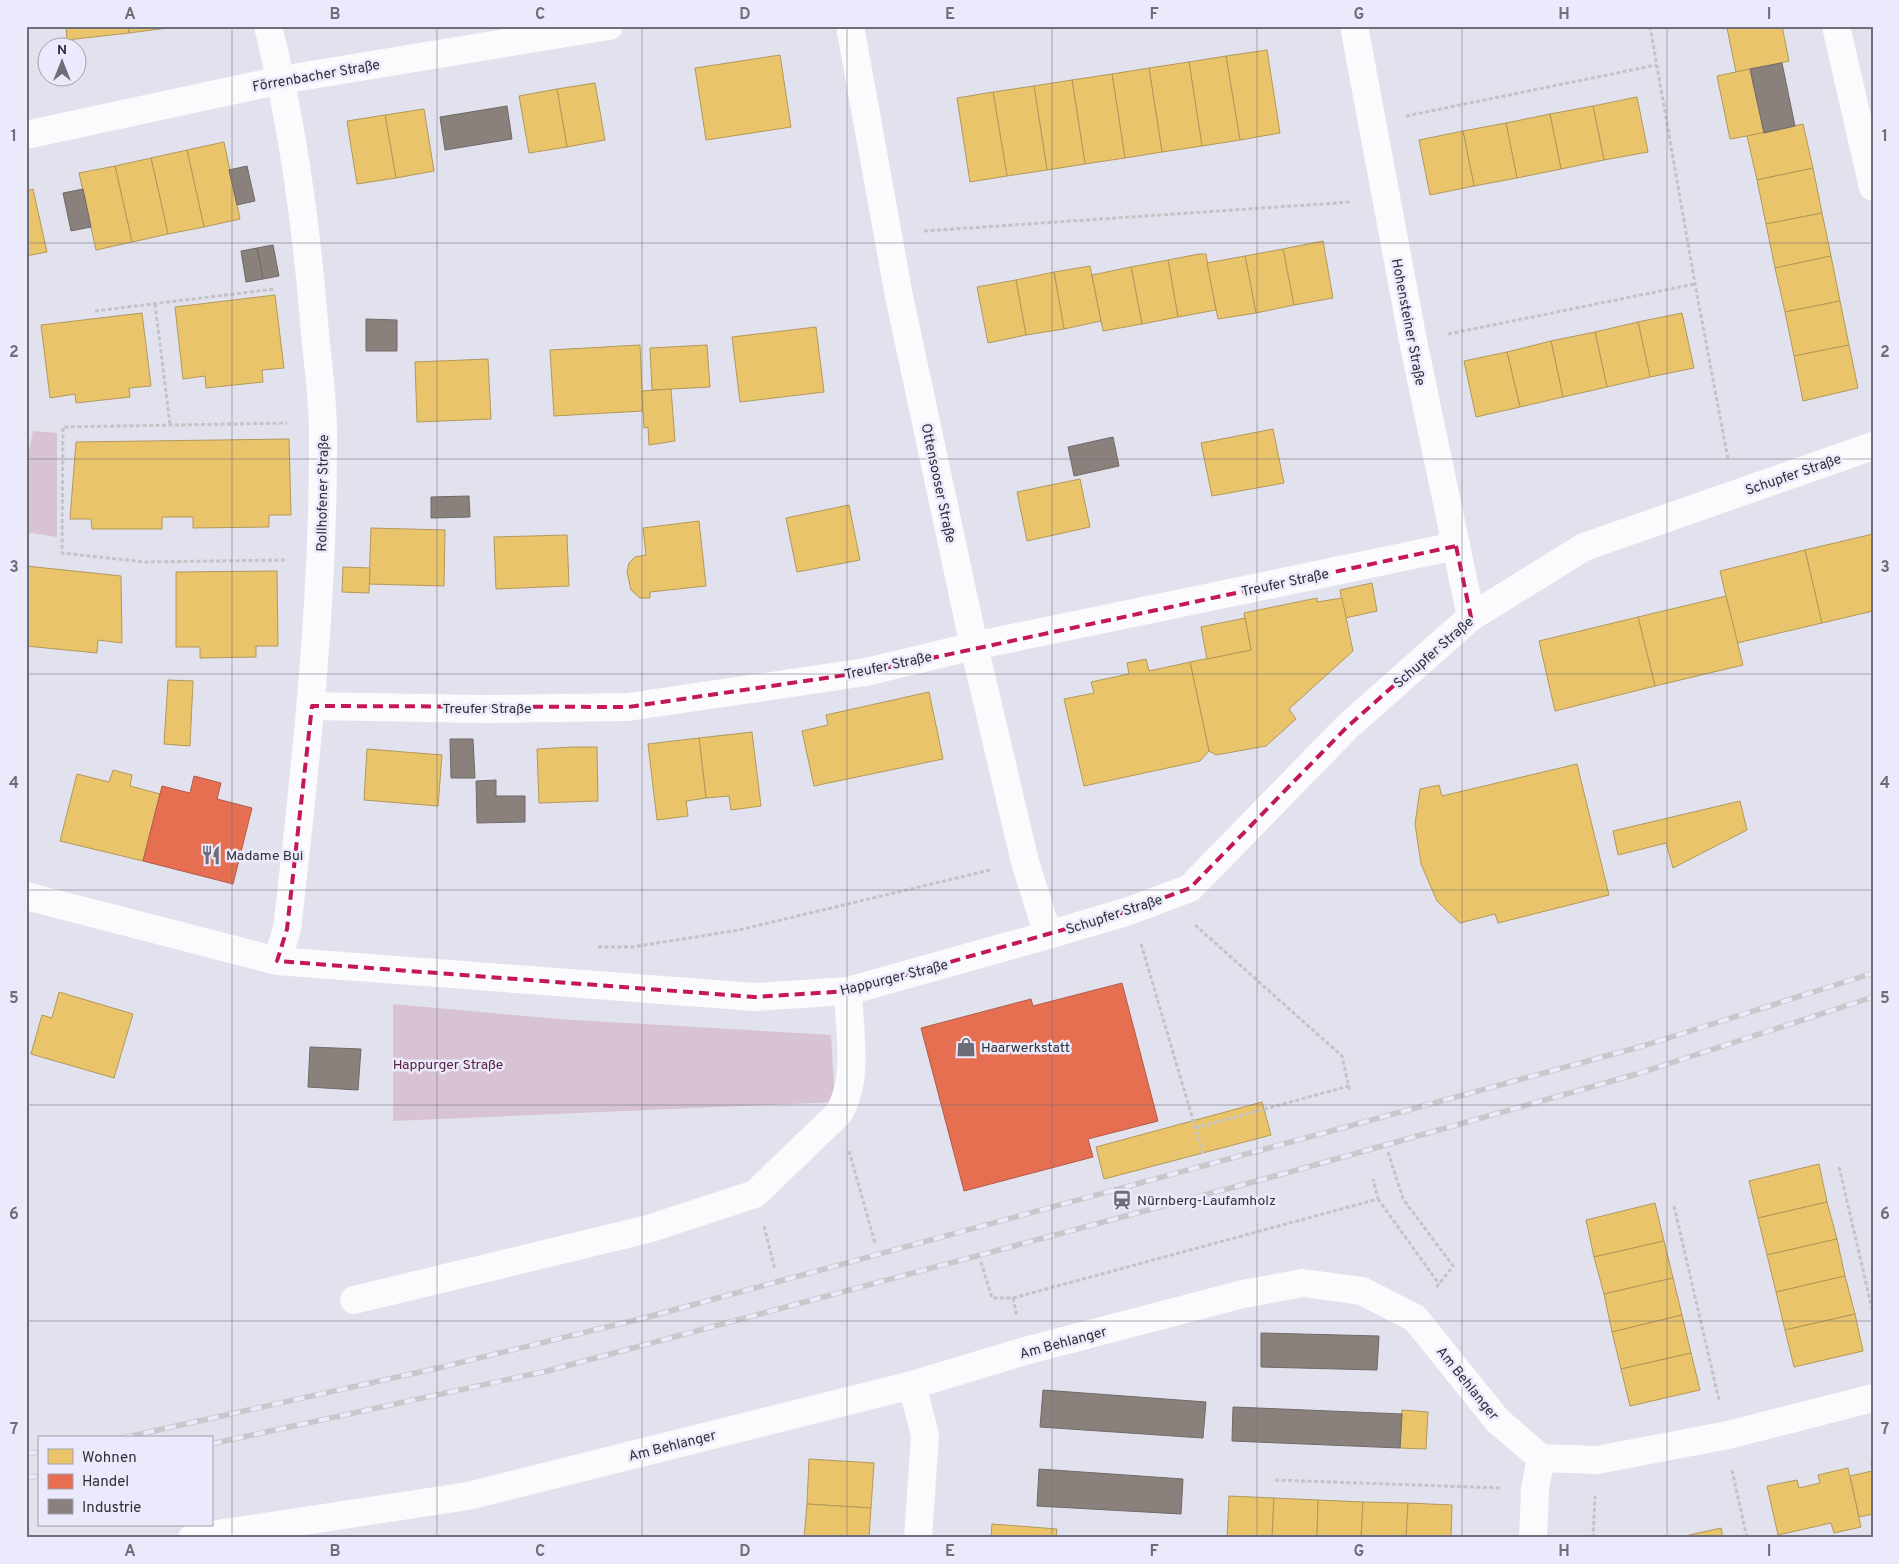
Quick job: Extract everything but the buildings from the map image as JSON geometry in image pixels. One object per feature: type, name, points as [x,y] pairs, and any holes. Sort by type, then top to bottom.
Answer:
[{"type":"street","name":"Rollhofener Straße","points":[[268,26],[281,80],[311,284],[322,422],[321,560],[312,706],[288,929],[276,961]]},
{"type":"street","name":"Förrenbacher Straße","points":[[26,135],[281,80],[609,26]]},
{"type":"street","name":"Ottensooser Straße","points":[[850,26],[888,234],[974,646],[1025,862],[1048,935]]},
{"type":"street","name":"Hohensteiner Straße","points":[[1354,26],[1385,200],[1471,617]]},
{"type":"street","points":[[1836,26],[1873,188]]},
{"type":"street","name":"Schupfer Straße","points":[[1048,935],[1129,910],[1190,888],[1347,727],[1471,617],[1584,547],[1873,446]]},
{"type":"street","name":"Treufer Straße","points":[[312,706],[482,709],[628,707],[866,672],[974,646],[1456,546]]},
{"type":"street","name":"Happurger Straße","points":[[26,896],[276,961],[755,997],[848,991],[1048,935]]},
{"type":"street","points":[[354,1300],[648,1229],[756,1194],[838,1114],[846,1102],[851,1078],[848,991]]},
{"type":"street","name":"Am Behlanger","points":[[192,1538],[468,1496],[912,1385],[1025,1351],[1243,1294],[1303,1283],[1362,1291],[1416,1318],[1497,1420],[1541,1458]]},
{"type":"street","points":[[912,1385],[925,1435],[918,1538]]},
{"type":"street","points":[[1533,1538],[1535,1489],[1541,1458],[1597,1460],[1728,1435],[1873,1398]]},
{"type":"path","points":[[1650,26],[1695,284],[1735,494]]},
{"type":"path","points":[[1371,123],[1656,65]]},
{"type":"path","points":[[888,234],[1074,223],[1385,200]]},
{"type":"path","points":[[95,311],[311,284]]},
{"type":"path","points":[[1413,341],[1695,284]]},
{"type":"path","points":[[154,304],[170,425]]},
{"type":"path","points":[[321,560],[145,562],[62,553],[63,427],[322,422]]},
{"type":"path","points":[[596,947],[632,947],[739,930],[1025,862]]},
{"type":"path","points":[[1194,924],[1342,1056],[1350,1092]]},
{"type":"path","points":[[1144,950],[1203,1154]]},
{"type":"path","points":[[1195,1128],[1348,1086]]},
{"type":"path","points":[[846,1142],[875,1243]]},
{"type":"path","points":[[1388,1152],[1403,1199],[1453,1266],[1416,1318]]},
{"type":"path","points":[[1839,1167],[1873,1313]]},
{"type":"path","points":[[1373,1179],[1378,1199],[1439,1284]]},
{"type":"path","points":[[1013,1298],[1378,1199]]},
{"type":"path","points":[[1674,1206],[1728,1435],[1732,1474],[1747,1538]]},
{"type":"path","points":[[768,1241],[775,1270]]},
{"type":"path","points":[[981,1262],[992,1298]]},
{"type":"path","points":[[1592,1538],[1597,1460]]},
{"type":"path","points":[[1276,1480],[1535,1489]]},
{"type":"highlighted area","points":[[1456,546],[1471,617],[1347,727],[1190,888],[1129,911],[848,991],[755,997],[277,961],[287,929],[312,706],[628,707],[866,672]]},
{"type":"green space","points":[[33,431],[57,433],[57,537],[26,532],[26,466]]},
{"type":"green space","points":[[393,1004],[558,1019],[831,1035],[835,1102],[393,1121]]},
{"type":"railway","points":[[131,1436],[438,1368],[648,1317],[1643,1046],[1873,973]]},
{"type":"railway","points":[[212,1444],[547,1371],[1290,1172],[1637,1074],[1873,997]]},
{"type":"railway","points":[[26,1454],[38,1452]]},
{"type":"railway","points":[[26,1478],[38,1476]]},
{"type":"place","name":"Madame Bui","points":[[211,855]]},
{"type":"place","name":"Haarwerkstatt","points":[[966,1047]]},
{"type":"place","name":"Nürnberg-Laufamholz","points":[[1122,1200]]}]
